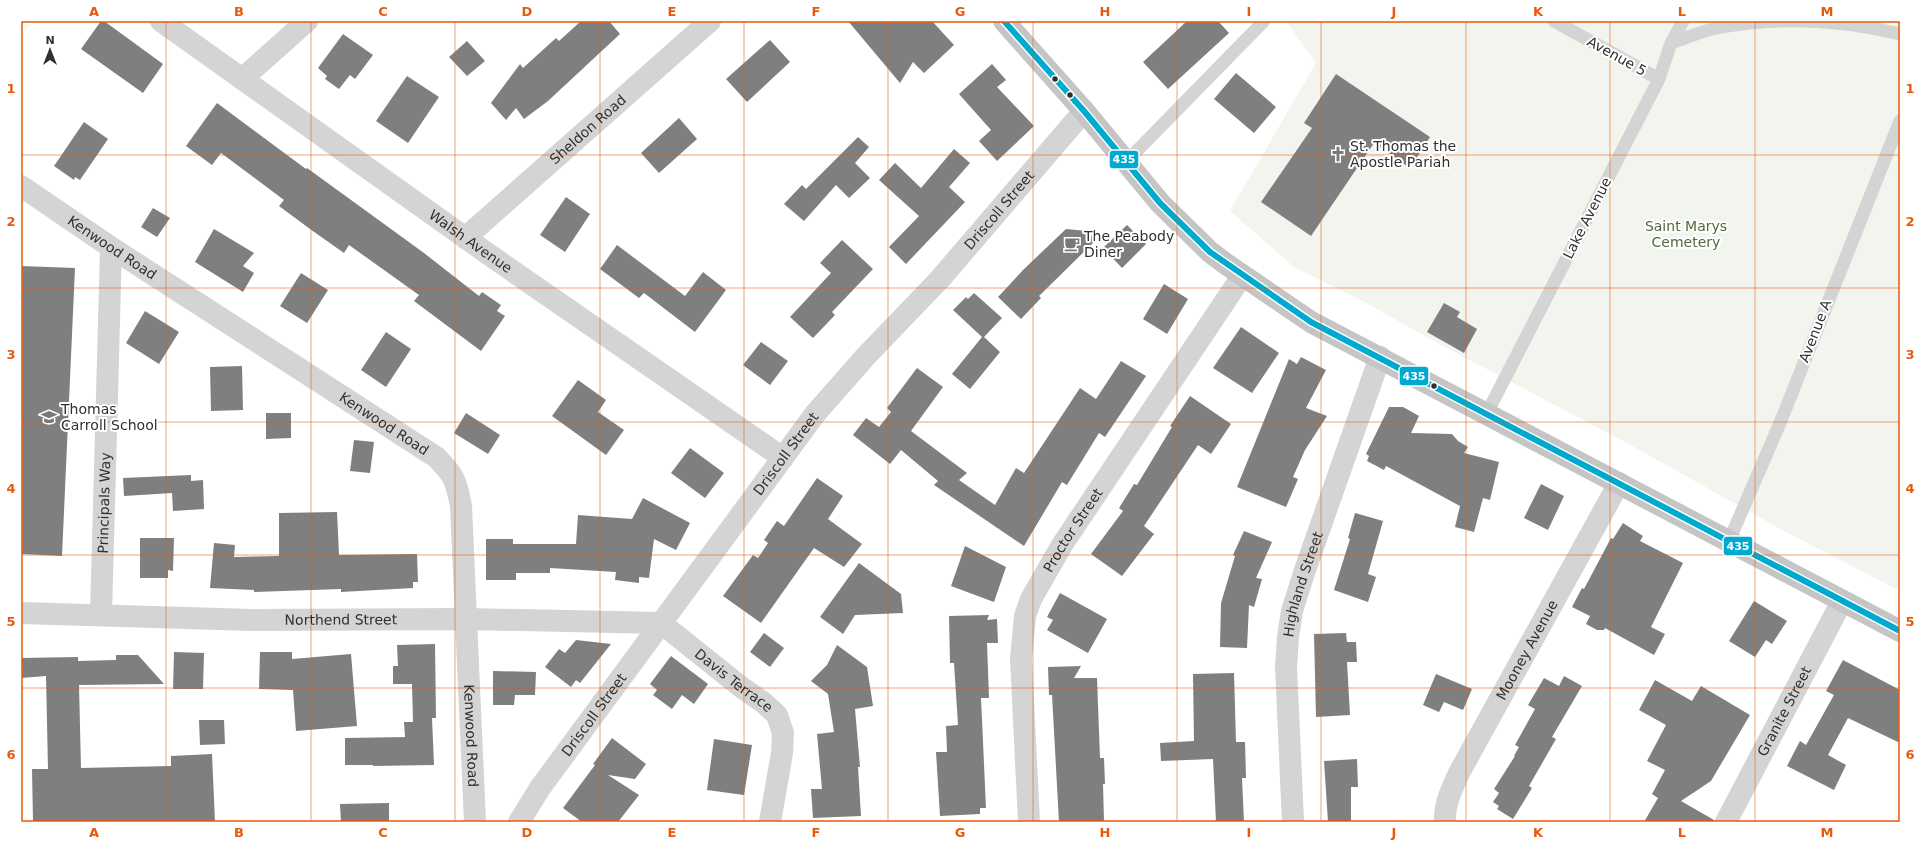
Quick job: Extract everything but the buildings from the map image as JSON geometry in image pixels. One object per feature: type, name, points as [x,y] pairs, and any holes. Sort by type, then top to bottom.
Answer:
[{"type":"highway","points":[[1004,21],[1084,111],[1160,203],[1210,252],[1248,280],[1311,322],[1900,631]]},
{"type":"street","name":"Walsh Avenue","points":[[161,21],[465,238],[783,458]]},
{"type":"street","points":[[242,79],[307,21]]},
{"type":"street","name":"Sheldon Road","points":[[465,238],[710,21]]},
{"type":"street","name":"Driscoll Street","points":[[519,822],[540,788],[815,414],[866,356],[940,279],[1084,111]]},
{"type":"street","name":"Kenwood Road","points":[[23,191],[436,457],[450,471],[457,484],[461,506],[475,822]]},
{"type":"street","name":"Principals Way","points":[[101,615],[111,248]]},
{"type":"street","name":"Proctor Street","points":[[1029,822],[1021,659],[1025,616],[1031,599],[1062,545],[1248,280]]},
{"type":"street","name":"Highland Street","points":[[1293,822],[1286,667],[1288,637],[1292,611],[1380,357]]},
{"type":"street","name":"Mooney Avenue","points":[[1445,822],[1448,798],[1459,774],[1619,483]]},
{"type":"street","name":"Granite Street","points":[[1726,822],[1842,601]]},
{"type":"street","name":"Northend Street","points":[[21,613],[252,620],[466,618],[660,623]]},
{"type":"street","name":"Davis Terrace","points":[[660,623],[741,687],[764,703],[777,715],[783,733],[782,753],[770,822]]},
{"type":"lane","points":[[1126,162],[1264,21]]},
{"type":"lane","name":"Avenue 5","points":[[1554,21],[1659,79]]},
{"type":"lane","name":"Lake Avenue","points":[[1487,413],[1659,79],[1671,43],[1682,21]]},
{"type":"lane","points":[[1671,43],[1717,28],[1768,22],[1812,21],[1853,24],[1900,34]]},
{"type":"lane","name":"Avenue A","points":[[1730,541],[1780,423],[1900,121]]},
{"type":"green space","name":"Saint Marys Cemetery","points":[[1286,21],[1900,21],[1900,591],[1786,532],[1625,442],[1439,344],[1361,300],[1294,267],[1230,211],[1316,63]]},
{"type":"transit line","name":"435","points":[[1004,21],[1084,111],[1160,203],[1210,252],[1311,322],[1900,631]]},
{"type":"place","name":"St. Thomas the Apostle Pariah","points":[[1338,154]]},
{"type":"place","name":"The Peabody Diner","points":[[1072,244]]},
{"type":"place","name":"Thomas Carroll School","points":[[49,417]]}]
